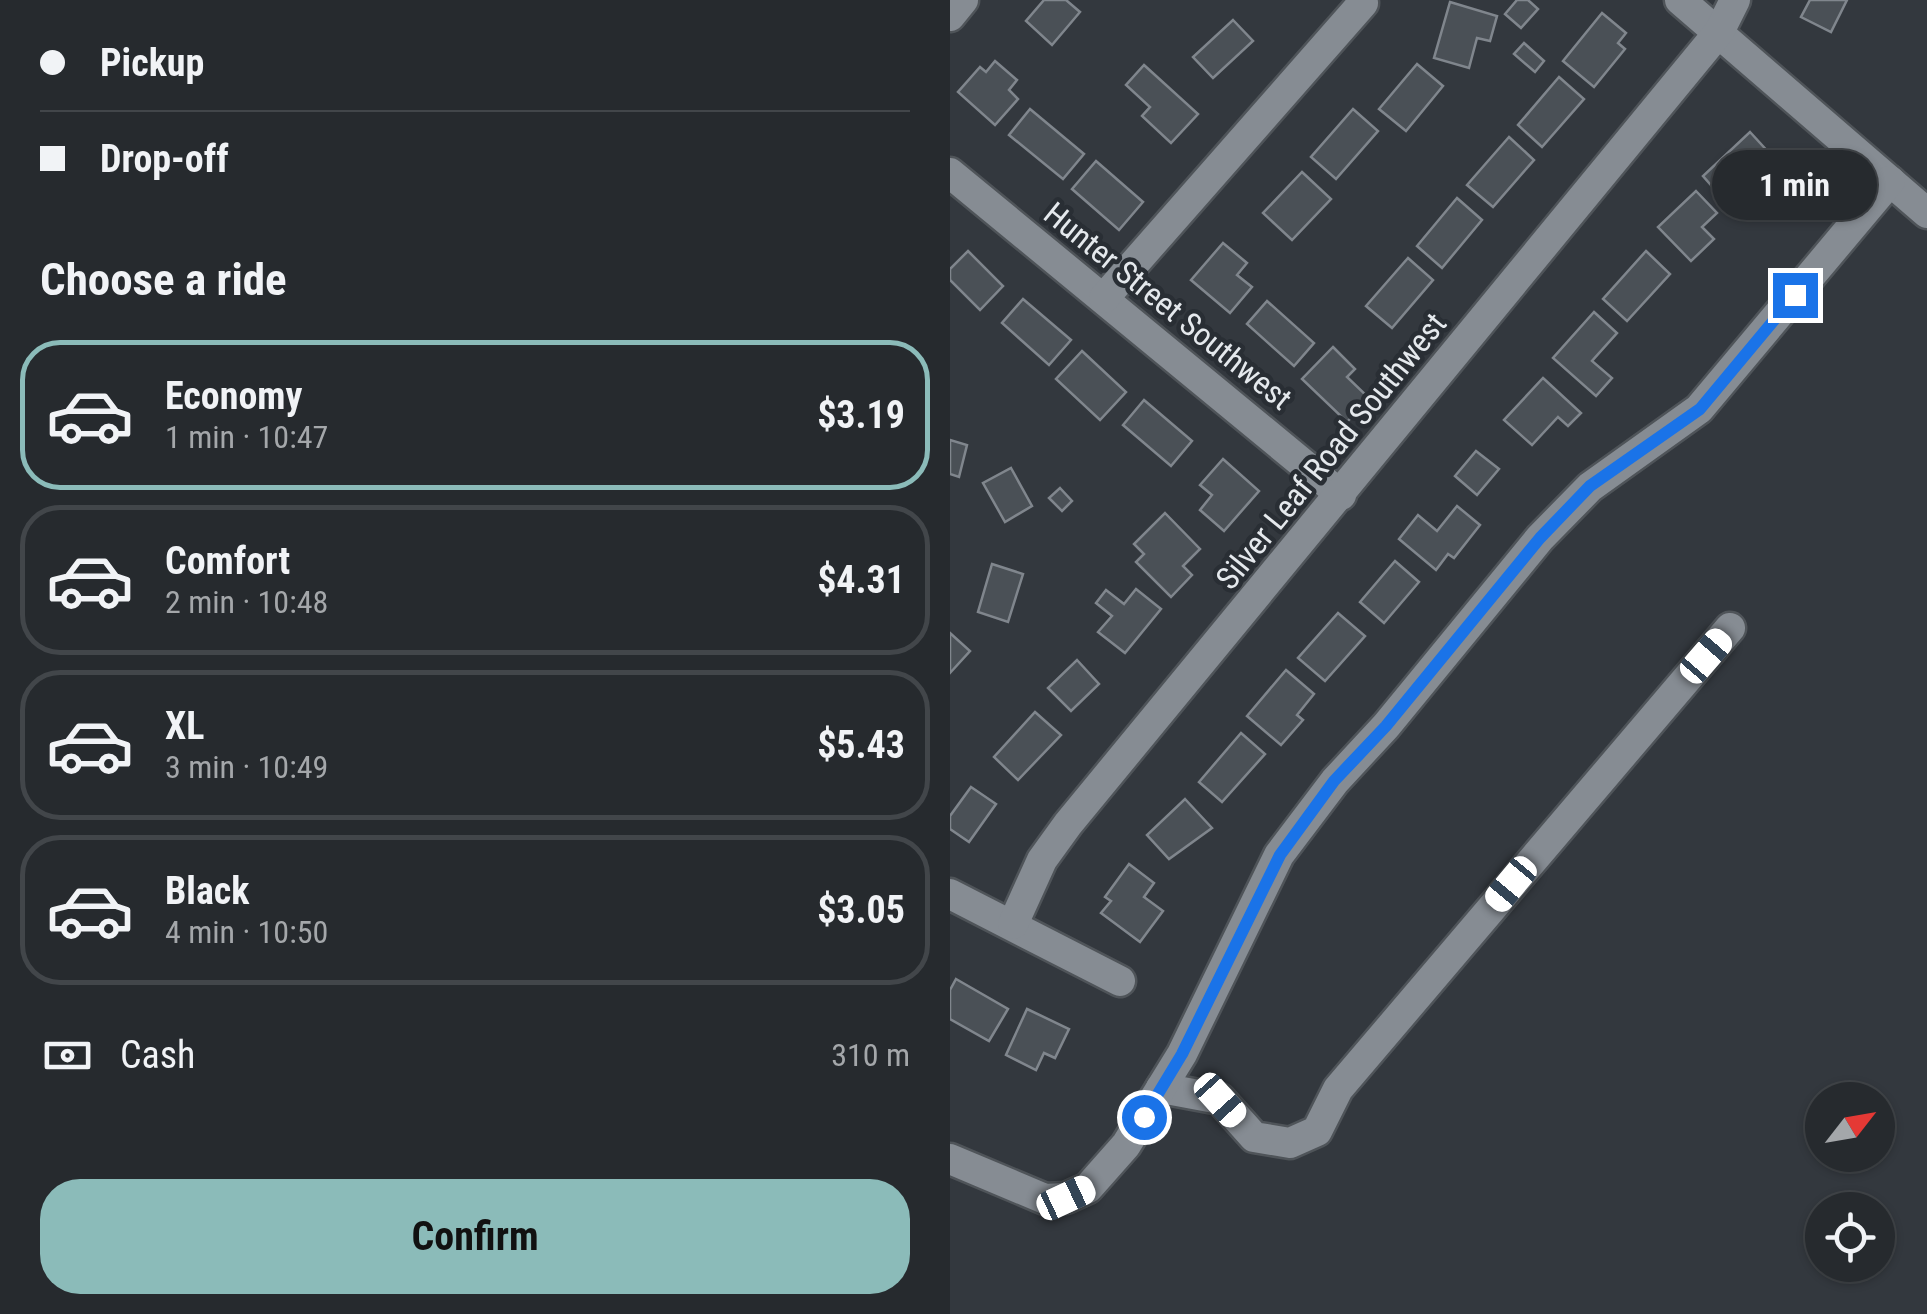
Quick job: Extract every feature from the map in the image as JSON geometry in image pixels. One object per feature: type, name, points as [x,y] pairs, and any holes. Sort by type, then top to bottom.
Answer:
[{"type":"street","points":[[950,16],[963,0]]},
{"type":"street","points":[[1680,0],[1927,213]]},
{"type":"street","name":"Silver Leaf Road Southwest","points":[[1013,924],[1042,860],[1068,824],[1719,32],[1735,0]]},
{"type":"street","points":[[1104,298],[1363,3]]},
{"type":"street","name":"Hunter Street Southwest","points":[[950,173],[1341,494]]},
{"type":"street","points":[[950,1159],[1046,1199],[1066,1198],[1088,1188],[1126,1145],[1161,1088],[1280,855],[1334,781],[1386,726],[1540,538],[1590,486],[1700,409],[1890,182]]},
{"type":"street","points":[[1161,1088],[1220,1100],[1254,1137],[1290,1143],[1317,1132],[1338,1089],[1730,628]]},
{"type":"street","points":[[950,894],[1120,981]]},
{"type":"building","points":[[1044,0],[1066,0],[1080,12],[1052,45],[1026,21]]},
{"type":"building","points":[[1517,0],[1528,0],[1538,9],[1521,28],[1505,14]]},
{"type":"building","points":[[1810,0],[1847,0],[1831,32],[1801,17]]},
{"type":"building","points":[[1450,2],[1497,16],[1490,41],[1477,38],[1469,68],[1434,58]]},
{"type":"building","points":[[1602,13],[1626,33],[1618,43],[1625,49],[1594,87],[1563,61]]},
{"type":"building","points":[[1233,20],[1253,41],[1213,78],[1193,57]]},
{"type":"building","points":[[1524,43],[1544,61],[1535,72],[1514,54]]},
{"type":"building","points":[[995,61],[1017,80],[1009,90],[1018,99],[995,125],[958,92],[980,67],[986,72]]},
{"type":"building","points":[[1417,64],[1443,86],[1406,131],[1379,109]]},
{"type":"building","points":[[1144,65],[1198,114],[1171,143],[1142,116],[1150,107],[1126,85]]},
{"type":"building","points":[[1559,77],[1584,99],[1542,147],[1518,125]]},
{"type":"building","points":[[1030,109],[1084,154],[1063,179],[1009,135]]},
{"type":"building","points":[[1353,109],[1378,131],[1336,179],[1311,157]]},
{"type":"building","points":[[1750,132],[1771,155],[1723,199],[1703,176]]},
{"type":"building","points":[[1509,137],[1534,160],[1493,207],[1467,185]]},
{"type":"building","points":[[1096,161],[1143,202],[1119,230],[1072,189]]},
{"type":"building","points":[[1302,172],[1331,199],[1292,240],[1263,213]]},
{"type":"building","points":[[1696,191],[1717,213],[1702,227],[1714,239],[1691,261],[1658,227]]},
{"type":"building","points":[[1457,198],[1482,220],[1442,268],[1417,246]]},
{"type":"building","points":[[1223,243],[1247,263],[1237,275],[1252,287],[1230,313],[1191,280]]},
{"type":"building","points":[[968,251],[1003,286],[980,310],[950,280],[950,269]]},
{"type":"building","points":[[1646,251],[1670,274],[1627,321],[1603,299]]},
{"type":"building","points":[[1408,258],[1433,280],[1392,328],[1366,306]]},
{"type":"building","points":[[1023,299],[1071,340],[1049,365],[1002,323]]},
{"type":"building","points":[[1267,301],[1314,343],[1294,366],[1247,324]]},
{"type":"building","points":[[1594,312],[1617,333],[1592,361],[1612,378],[1596,396],[1553,358]]},
{"type":"building","points":[[1333,347],[1355,369],[1347,377],[1369,398],[1347,422],[1302,379]]},
{"type":"building","points":[[1082,351],[1126,392],[1100,420],[1056,379]]},
{"type":"building","points":[[1543,378],[1581,413],[1568,426],[1558,417],[1532,445],[1504,420]]},
{"type":"building","points":[[1144,400],[1192,441],[1171,466],[1123,425]]},
{"type":"building","points":[[950,440],[967,445],[959,477],[950,474]]},
{"type":"building","points":[[1476,451],[1499,469],[1477,495],[1455,476]]},
{"type":"building","points":[[1223,459],[1259,491],[1224,531],[1200,510],[1212,495],[1200,485]]},
{"type":"building","points":[[1011,468],[1032,506],[1005,522],[983,483]]},
{"type":"building","points":[[1060,488],[1072,501],[1062,511],[1049,498]]},
{"type":"building","points":[[1457,506],[1480,525],[1454,558],[1448,554],[1436,570],[1399,539],[1418,515],[1437,531]]},
{"type":"building","points":[[1165,513],[1200,549],[1183,566],[1192,575],[1171,597],[1136,562],[1144,554],[1134,544]]},
{"type":"building","points":[[1395,561],[1419,582],[1384,623],[1360,602]]},
{"type":"building","points":[[992,564],[1023,574],[1008,622],[978,612]]},
{"type":"building","points":[[1136,589],[1161,609],[1125,653],[1098,632],[1112,616],[1096,603],[1106,590],[1124,604]]},
{"type":"building","points":[[1338,613],[1365,636],[1325,681],[1298,658]]},
{"type":"building","points":[[950,633],[970,651],[950,673]]},
{"type":"building","points":[[1077,660],[1099,684],[1071,711],[1048,688]]},
{"type":"building","points":[[1286,670],[1314,694],[1297,715],[1303,720],[1281,745],[1247,716]]},
{"type":"building","points":[[1035,712],[1061,735],[1018,780],[994,757]]},
{"type":"building","points":[[1241,733],[1265,754],[1222,802],[1199,782]]},
{"type":"building","points":[[971,787],[996,804],[969,842],[950,829],[950,816]]},
{"type":"building","points":[[1185,799],[1212,828],[1169,859],[1147,835]]},
{"type":"building","points":[[1129,864],[1154,883],[1144,897],[1163,911],[1140,942],[1101,913],[1111,901],[1105,897]]},
{"type":"building","points":[[956,979],[1008,1009],[989,1041],[950,1019],[950,990]]},
{"type":"building","points":[[1027,1009],[1069,1029],[1055,1058],[1044,1053],[1036,1070],[1006,1055]]},
{"type":"route","points":[[1144,1117],[1182,1054],[1280,855],[1334,781],[1386,726],[1540,538],[1590,486],[1700,409],[1795,295]]}]
